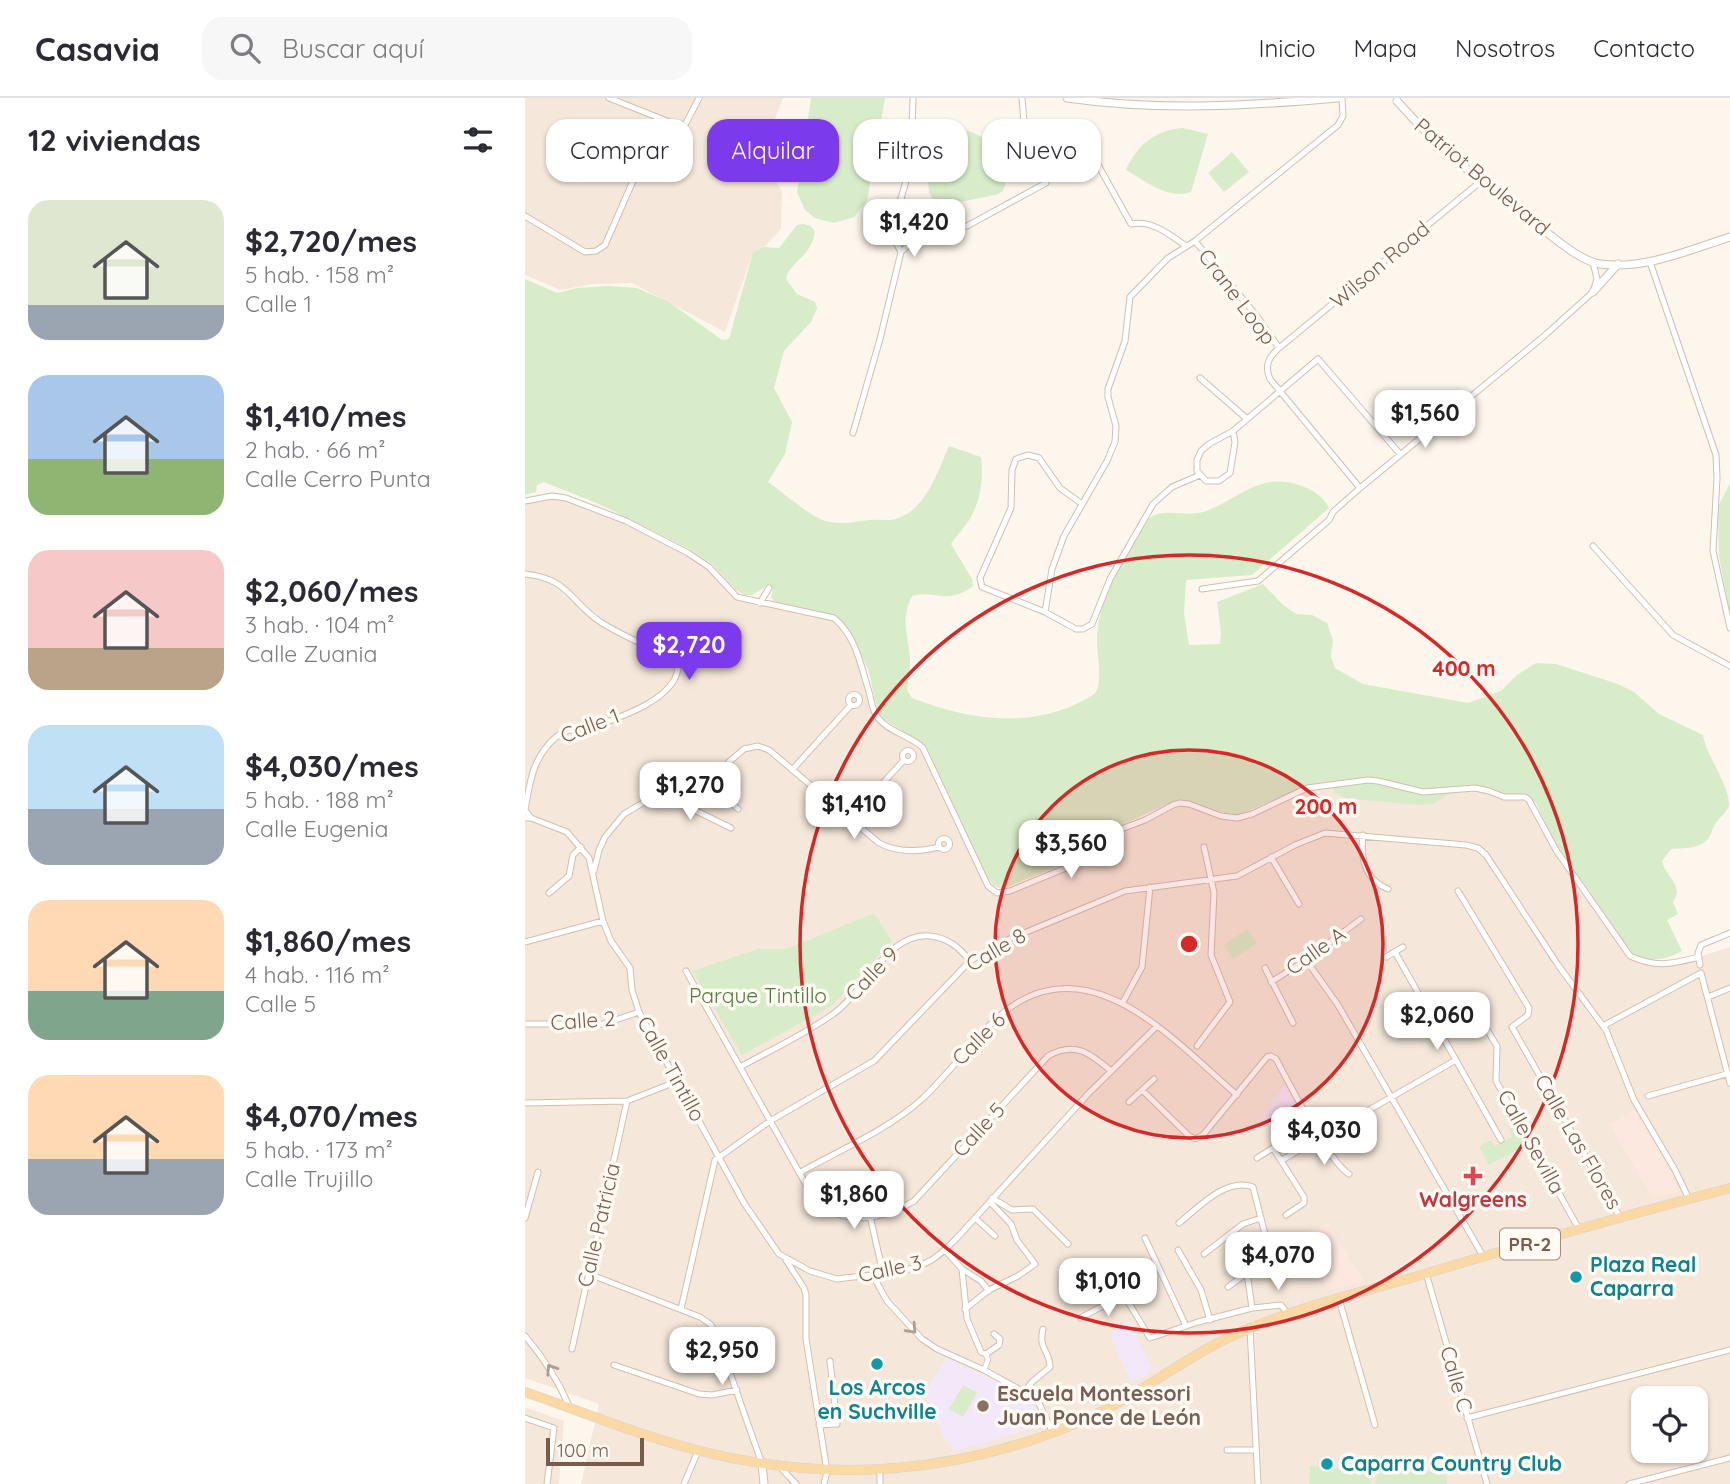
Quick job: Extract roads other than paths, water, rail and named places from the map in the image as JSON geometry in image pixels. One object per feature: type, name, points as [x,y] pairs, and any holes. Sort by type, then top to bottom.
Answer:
[{"type":"main road","name":"PR-2","points":[[525,1392],[698,1451],[762,1464],[827,1471],[880,1471],[957,1461],[1023,1444],[1053,1433],[1110,1407],[1195,1355],[1250,1328],[1288,1314],[1483,1256],[1730,1188]]},
{"type":"street","points":[[609,98],[660,119]]},
{"type":"street","points":[[688,119],[699,98]]},
{"type":"street","points":[[901,252],[891,233],[911,164],[913,98]]},
{"type":"street","points":[[1022,98],[1024,119]]},
{"type":"street","points":[[1067,98],[1181,108],[1340,98]]},
{"type":"street","name":"Crane Loop","points":[[1340,98],[1343,116],[1338,125],[1195,241],[1259,319],[1279,348],[1270,356],[1267,365],[1270,379],[1360,488]]},
{"type":"street","points":[[1387,99],[1398,99]]},
{"type":"street","name":"Patriot Boulevard","points":[[1398,99],[1410,116],[1480,181],[1558,241],[1593,262],[1619,264],[1650,261],[1730,237]]},
{"type":"street","points":[[1101,170],[1131,224],[1142,222],[1152,225],[1186,246]]},
{"type":"street","name":"Wilson Road","points":[[1279,348],[1480,181]]},
{"type":"street","points":[[525,216],[585,252],[596,251],[605,245],[632,182]]},
{"type":"street","points":[[853,433],[901,252],[923,232],[967,226],[1046,182]]},
{"type":"street","points":[[901,197],[908,217],[923,232]]},
{"type":"street","points":[[1045,612],[1048,586],[1064,536],[1115,442],[1116,426],[1108,388],[1125,341],[1130,297],[1168,258],[1195,241]]},
{"type":"street","points":[[1650,261],[1716,455],[1713,551],[1730,628]]},
{"type":"street","points":[[1593,262],[1597,279],[1593,292]]},
{"type":"street","points":[[1202,589],[1258,581],[1329,520],[1333,512],[1360,488],[1543,337],[1593,292],[1619,264]]},
{"type":"street","points":[[1233,431],[1235,442],[1231,470],[1227,477],[1210,482],[1200,475],[1197,464],[1201,451],[1233,431],[1278,390],[1318,359],[1400,454]]},
{"type":"street","points":[[1200,378],[1246,418]]},
{"type":"street","points":[[1082,504],[1060,488],[1036,456],[1024,456],[1013,463],[1011,508],[979,582],[984,590],[1045,612],[1076,629],[1083,629],[1092,624],[1110,579],[1153,504],[1172,487],[1200,475]]},
{"type":"street","points":[[525,501],[552,496],[566,498],[626,522],[688,553],[709,567],[737,597],[834,618],[845,627],[858,655],[875,714],[887,727],[915,739],[923,748],[988,886],[997,892],[1010,891],[1073,864],[1105,838],[1173,805],[1189,804],[1221,816],[1237,818],[1315,786],[1368,780],[1423,792],[1475,788],[1504,797],[1525,797],[1529,800],[1556,850],[1630,956],[1664,965],[1699,957]]},
{"type":"street","points":[[1593,546],[1673,635],[1730,666]]},
{"type":"street","name":"Calle 1","points":[[525,574],[558,582],[600,622],[670,658],[678,668],[674,683],[656,699],[597,725],[563,732],[555,739],[541,754],[531,775],[526,810],[528,818]]},
{"type":"street","points":[[760,603],[769,588]]},
{"type":"street","points":[[792,770],[851,705]]},
{"type":"street","points":[[593,872],[599,850],[614,824],[624,814],[670,787],[687,786],[722,768],[741,751],[754,746],[769,750],[870,838],[887,847],[909,851],[939,847]]},
{"type":"street","points":[[849,820],[904,760]]},
{"type":"street","points":[[702,777],[738,809]]},
{"type":"street","points":[[660,793],[731,828]]},
{"type":"street","name":"Calle Tintillo","points":[[528,818],[566,832],[589,858],[603,921],[611,941],[630,968],[632,990],[639,1012],[744,1203],[786,1260]]},
{"type":"street","name":"Calle 8","points":[[720,1156],[770,1121],[874,1060],[970,961],[1000,943],[1125,891],[1237,876],[1316,835],[1363,835],[1478,848],[1486,855],[1558,965],[1603,1026]]},
{"type":"street","points":[[1363,835],[1361,851],[1364,866],[1379,886],[1388,889]]},
{"type":"street","points":[[549,893],[569,876],[573,855],[581,847]]},
{"type":"street","points":[[1197,1046],[1230,1002],[1213,965],[1210,946],[1214,893],[1204,847]]},
{"type":"street","points":[[1271,857],[1299,904]]},
{"type":"street","points":[[1123,1002],[1142,967],[1150,887]]},
{"type":"street","name":"Calle Las Flores","points":[[1458,891],[1529,1008],[1528,1015],[1512,1027],[1621,1219]]},
{"type":"street","name":"Calle A","points":[[1271,982],[1361,919]]},
{"type":"street","points":[[525,942],[603,921]]},
{"type":"street","points":[[1700,965],[1701,945],[1730,933]]},
{"type":"street","name":"Calle 9","points":[[740,1067],[835,1013],[891,951],[907,940],[923,936],[942,939],[957,947],[970,961]]},
{"type":"street","points":[[1386,957],[1403,947]]},
{"type":"street","points":[[1395,952],[1501,1140]]},
{"type":"street","points":[[1306,960],[1338,1005],[1483,1256]]},
{"type":"street","points":[[1265,968],[1293,1023]]},
{"type":"street","name":"Calle 5","points":[[687,971],[813,1197],[830,1213],[851,1219],[900,1209],[914,1201],[1048,1056],[1068,1048],[1082,1051],[1111,1071]]},
{"type":"street","points":[[1689,1199],[1634,1100],[1603,1026],[1701,973],[1730,1083]]},
{"type":"street","points":[[1708,997],[1730,988]]},
{"type":"street","name":"Calle 6","points":[[799,1173],[903,1114],[923,1098],[998,1017],[1017,1003],[1048,991],[1096,991],[1123,1002],[1157,1026],[1237,1095]]},
{"type":"street","name":"Calle 2","points":[[525,1024],[604,1024],[639,1012]]},
{"type":"street","name":"Calle Sevilla","points":[[1478,1015],[1497,1046],[1496,1080],[1580,1230]]},
{"type":"street","name":"Calle 3","points":[[786,1260],[837,1279],[923,1265],[945,1250],[1111,1071],[1157,1026]]},
{"type":"street","points":[[1142,1090],[1189,1136],[1196,1139],[1203,1135],[1267,1057],[1271,1056],[1276,1059],[1320,1137],[1343,1171],[1349,1174]]},
{"type":"street","points":[[1282,1160],[1456,1060]]},
{"type":"street","points":[[1648,1096],[1729,1073]]},
{"type":"street","points":[[1129,1102],[1154,1079]]},
{"type":"street","points":[[525,1103],[627,1101],[678,1081]]},
{"type":"street","name":"Calle Patricia","points":[[572,1349],[627,1101]]},
{"type":"street","points":[[1257,1158],[1273,1148],[1305,1201],[1286,1214]]},
{"type":"street","points":[[681,1309],[715,1160],[720,1156]]},
{"type":"street","points":[[525,1218],[538,1172]]},
{"type":"street","points":[[1178,1223],[1220,1190],[1245,1184],[1253,1187],[1272,1262],[1247,1273],[1228,1287]]},
{"type":"street","points":[[991,1200],[1012,1210],[1033,1209],[1068,1244]]},
{"type":"street","points":[[965,1309],[1035,1264],[1017,1240],[1011,1224],[991,1200]]},
{"type":"street","points":[[870,1216],[883,1273]]},
{"type":"street","points":[[975,1218],[995,1236]]},
{"type":"street","points":[[1205,1254],[1243,1224],[1261,1218]]},
{"type":"street","points":[[1145,1238],[1176,1300],[1185,1326]]},
{"type":"street","points":[[945,1250],[962,1269],[981,1281],[990,1291]]},
{"type":"street","points":[[1178,1250],[1201,1290],[1210,1320]]},
{"type":"street","points":[[786,1260],[806,1295],[806,1339],[827,1471],[824,1484]]},
{"type":"street","points":[[962,1269],[965,1309],[988,1360],[984,1370]]},
{"type":"street","points":[[1105,1273],[1124,1294],[1150,1338],[1252,1308],[1281,1305],[1288,1314]]},
{"type":"street","points":[[1247,1273],[1252,1308]]},
{"type":"street","name":"Calle C","points":[[1426,1273],[1487,1484]]},
{"type":"street","points":[[589,1274],[681,1309],[710,1324],[737,1390],[762,1464],[764,1484]]},
{"type":"street","points":[[872,1274],[887,1301],[922,1339],[936,1349],[984,1370],[1037,1399],[1053,1433]]},
{"type":"street","points":[[1080,1318],[1124,1294]]},
{"type":"street","points":[[1339,1299],[1375,1425]]},
{"type":"street","points":[[1250,1328],[1258,1484]]},
{"type":"street","points":[[1025,1391],[1050,1367],[1041,1344],[1043,1329]]},
{"type":"street","points":[[983,1353],[999,1345],[1000,1339],[994,1334]]},
{"type":"street","points":[[525,1336],[542,1355],[559,1381],[570,1408]]},
{"type":"street","points":[[1467,1418],[1730,1350]]},
{"type":"street","points":[[819,1425],[837,1424],[830,1361]]},
{"type":"street","points":[[614,1366],[699,1394],[712,1395],[737,1390]]},
{"type":"street","points":[[525,1418],[554,1428],[547,1484]]},
{"type":"street","points":[[1227,1450],[1256,1450]]},
{"type":"street","points":[[684,1484],[698,1451]]},
{"type":"street","points":[[1629,1484],[1730,1458]]},
{"type":"street","points":[[779,1466],[796,1484]]},
{"type":"street","points":[[880,1471],[880,1484]]},
{"type":"place","name":"Walgreens","points":[[1473,1176]]},
{"type":"place","name":"Plaza Real Caparra","points":[[1576,1277]]},
{"type":"place","name":"Los Arcos en Suchville","points":[[877,1364]]},
{"type":"place","name":"Escuela Montessori Juan Ponce de León","points":[[983,1406]]},
{"type":"place","name":"Caparra Country Club","points":[[1327,1464]]},
{"type":"park label","name":"Parque Tintillo","points":[[758,996]]}]
